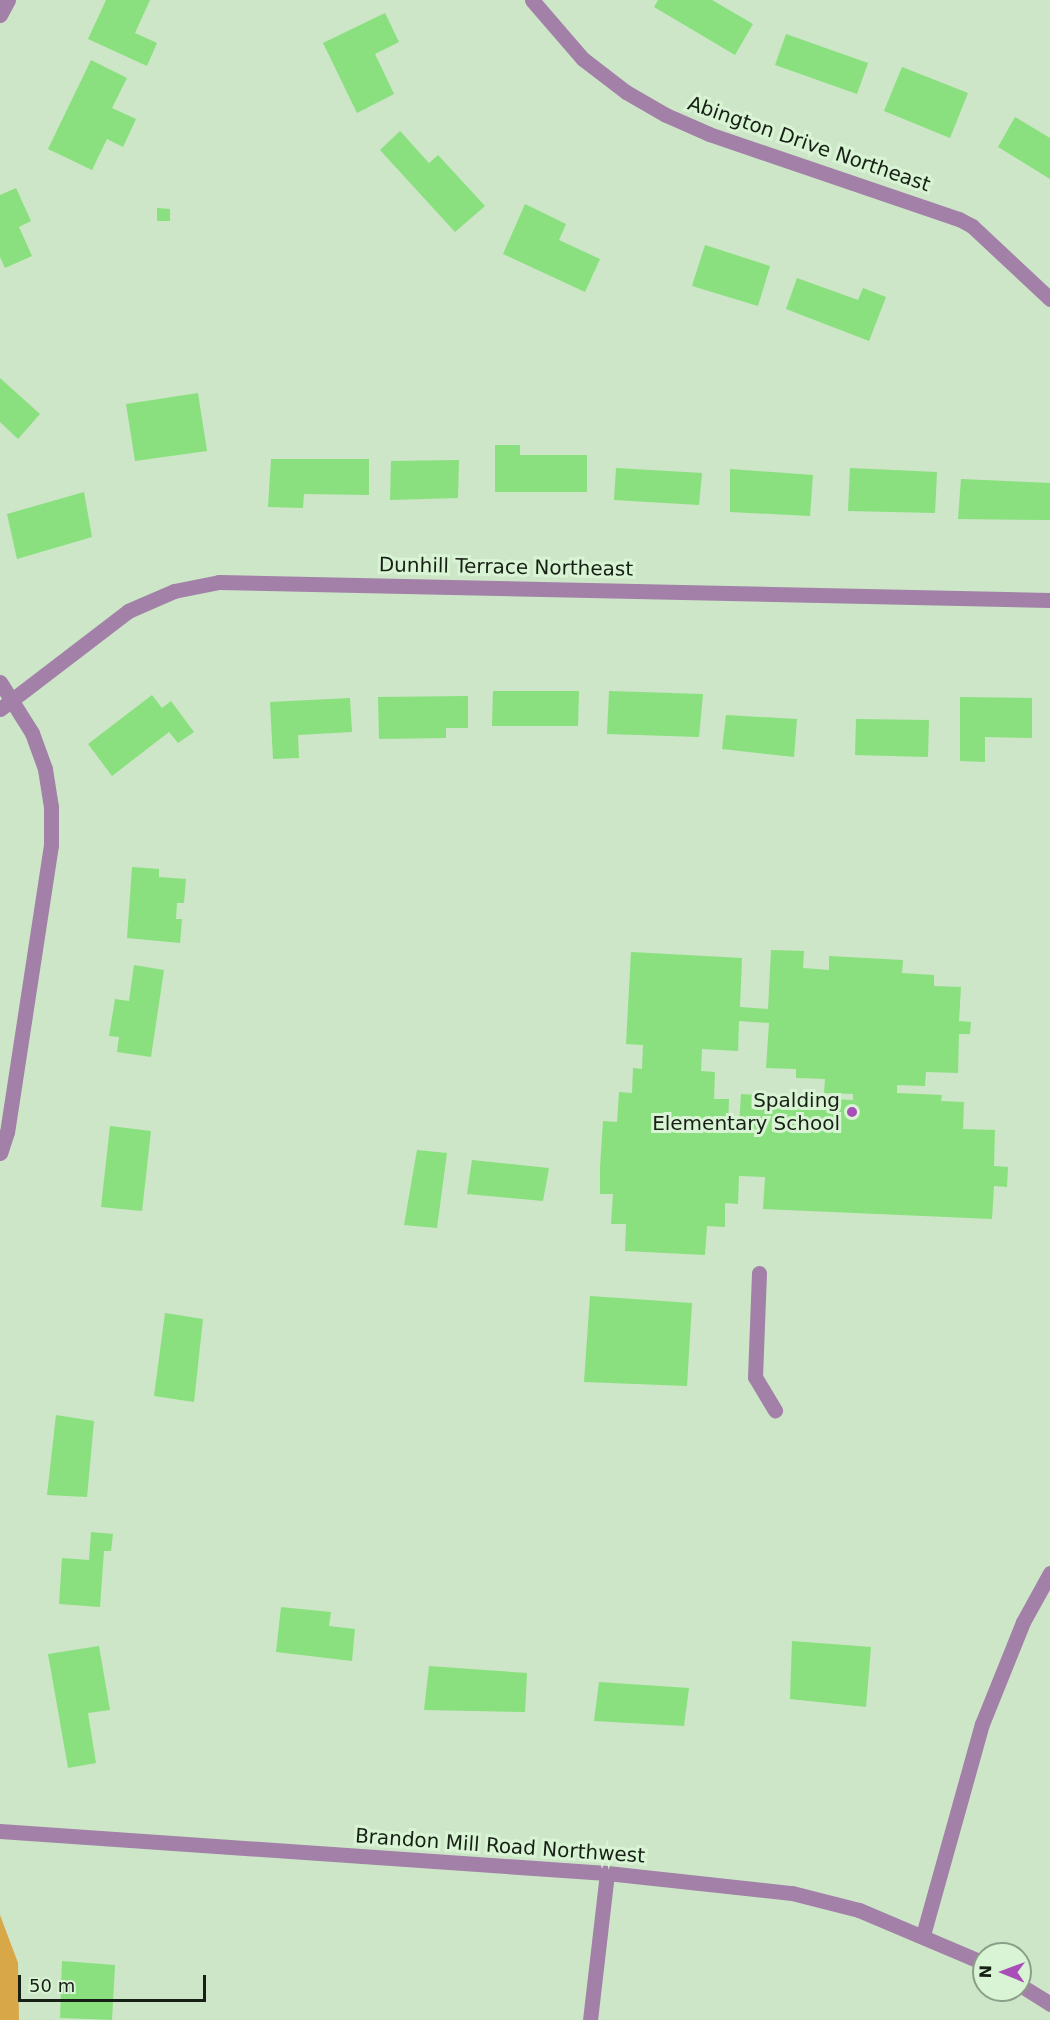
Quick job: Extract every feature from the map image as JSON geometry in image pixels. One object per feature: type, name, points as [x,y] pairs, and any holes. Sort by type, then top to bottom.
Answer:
[{"type":"street","points":[[0,15],[8,0]]},
{"type":"street","name":"Abington Drive Northeast","points":[[532,0],[583,59],[646,104],[709,134],[959,219],[972,226],[1050,298]]},
{"type":"street","name":"Dunhill Terrace Northeast","points":[[0,709],[128,611],[174,591],[219,582],[1050,600]]},
{"type":"street","points":[[0,682],[32,733],[45,769],[51,807],[51,845],[7,1132],[0,1153]]},
{"type":"street","points":[[759,1273],[755,1377],[775,1410]]},
{"type":"street","points":[[923,1935],[982,1724],[1023,1622],[1050,1573]]},
{"type":"street","name":"Brandon Mill Road Northwest","points":[[0,1831],[607,1873],[792,1893],[859,1910],[972,1957]]},
{"type":"street","points":[[590,2020],[607,1873]]},
{"type":"street","points":[[1032,1993],[1050,2004]]},
{"type":"shaded area","points":[[0,1915],[18,1963],[19,2020],[0,2020]]},
{"type":"building","points":[[106,0],[150,0],[135,33],[157,43],[147,66],[88,39]]},
{"type":"building","points":[[658,0],[712,0],[753,24],[735,55],[654,7]]},
{"type":"building","points":[[385,13],[399,42],[375,54],[394,94],[357,113],[323,43]]},
{"type":"building","points":[[786,34],[868,63],[857,94],[775,65]]},
{"type":"building","points":[[91,60],[127,78],[112,108],[136,119],[123,147],[107,139],[92,170],[48,149]]},
{"type":"building","points":[[902,67],[968,93],[950,138],[884,111]]},
{"type":"building","points":[[1015,117],[1050,138],[1050,179],[998,147]]},
{"type":"building","points":[[400,131],[429,163],[438,155],[485,206],[455,232],[380,150]]},
{"type":"building","points":[[16,188],[31,221],[19,227],[32,256],[5,268],[0,257],[0,195]]},
{"type":"building","points":[[525,204],[566,224],[559,240],[600,259],[585,292],[503,254]]},
{"type":"building","points":[[157,208],[170,209],[170,221],[157,221]]},
{"type":"building","points":[[705,245],[770,266],[758,306],[692,286]]},
{"type":"building","points":[[797,278],[858,300],[863,288],[886,297],[869,341],[786,309]]},
{"type":"building","points":[[0,378],[40,414],[18,439],[0,422]]},
{"type":"building","points":[[198,393],[207,451],[135,461],[126,404]]},
{"type":"building","points":[[495,445],[520,445],[520,455],[587,455],[587,492],[495,492]]},
{"type":"building","points":[[271,459],[369,459],[369,495],[304,494],[303,508],[268,507]]},
{"type":"building","points":[[459,460],[458,498],[390,500],[391,461]]},
{"type":"building","points":[[616,468],[702,473],[699,505],[614,500]]},
{"type":"building","points":[[850,468],[937,472],[935,513],[848,511]]},
{"type":"building","points":[[730,469],[813,475],[810,516],[730,512]]},
{"type":"building","points":[[961,479],[1050,483],[1050,520],[958,519]]},
{"type":"building","points":[[84,492],[92,537],[17,559],[7,514]]},
{"type":"building","points":[[493,691],[579,691],[578,726],[492,726]]},
{"type":"building","points":[[609,691],[703,694],[699,737],[607,734]]},
{"type":"building","points":[[152,695],[162,708],[171,701],[194,732],[178,743],[169,732],[112,776],[88,744]]},
{"type":"building","points":[[468,696],[468,728],[446,728],[446,738],[379,739],[378,697]]},
{"type":"building","points":[[960,697],[1032,698],[1032,738],[985,737],[985,762],[960,761]]},
{"type":"building","points":[[350,698],[352,732],[298,735],[299,758],[273,759],[270,702]]},
{"type":"building","points":[[726,715],[797,719],[794,757],[722,749]]},
{"type":"building","points":[[856,719],[929,720],[928,757],[855,755]]},
{"type":"building","points":[[132,867],[159,869],[159,877],[186,879],[184,903],[177,903],[176,919],[182,919],[180,943],[127,938]]},
{"type":"building","name":"Spalding Elementary School","points":[[771,950],[804,951],[803,968],[829,970],[829,956],[903,960],[902,973],[934,975],[934,986],[961,987],[959,1021],[971,1022],[970,1034],[959,1034],[958,1073],[926,1072],[925,1086],[897,1085],[897,1093],[942,1095],[941,1101],[964,1102],[963,1129],[995,1130],[994,1166],[1008,1167],[1007,1187],[994,1186],[992,1219],[763,1209],[765,1177],[739,1176],[738,1204],[725,1203],[725,1227],[707,1226],[705,1255],[625,1251],[626,1224],[611,1224],[613,1194],[600,1194],[600,1167],[603,1121],[617,1122],[619,1092],[632,1093],[633,1068],[642,1069],[643,1045],[626,1044],[631,952],[742,958],[740,1007],[768,1009]],"holes":[[[739,1021],[769,1023],[766,1068],[796,1069],[796,1078],[825,1079],[824,1093],[853,1094],[853,1100],[741,1094],[739,1126],[728,1126],[729,1099],[714,1099],[715,1072],[701,1071],[702,1049],[738,1051]]]},
{"type":"building","points":[[134,965],[164,970],[151,1057],[117,1052],[119,1037],[109,1036],[115,999],[129,1001]]},
{"type":"building","points":[[110,1126],[151,1131],[142,1211],[101,1207]]},
{"type":"building","points":[[417,1150],[447,1153],[437,1228],[404,1225]]},
{"type":"building","points":[[472,1160],[549,1168],[543,1201],[467,1194]]},
{"type":"building","points":[[590,1296],[692,1303],[687,1386],[584,1382]]},
{"type":"building","points":[[165,1313],[203,1319],[194,1402],[154,1396]]},
{"type":"building","points":[[56,1415],[94,1421],[87,1497],[47,1495]]},
{"type":"building","points":[[91,1532],[113,1534],[111,1551],[104,1551],[100,1607],[59,1604],[62,1558],[89,1560]]},
{"type":"building","points":[[281,1607],[331,1612],[329,1626],[355,1629],[352,1661],[276,1652]]},
{"type":"building","points":[[792,1641],[871,1647],[866,1707],[790,1699]]},
{"type":"building","points":[[99,1646],[110,1710],[88,1713],[96,1763],[68,1768],[48,1654]]},
{"type":"building","points":[[429,1666],[527,1673],[525,1712],[424,1710]]},
{"type":"building","points":[[599,1682],[689,1688],[684,1726],[594,1721]]},
{"type":"building","points":[[62,1961],[115,1965],[112,2020],[60,2018]]},
{"type":"place","name":"Spalding Elementary School","points":[[852,1112]]}]
